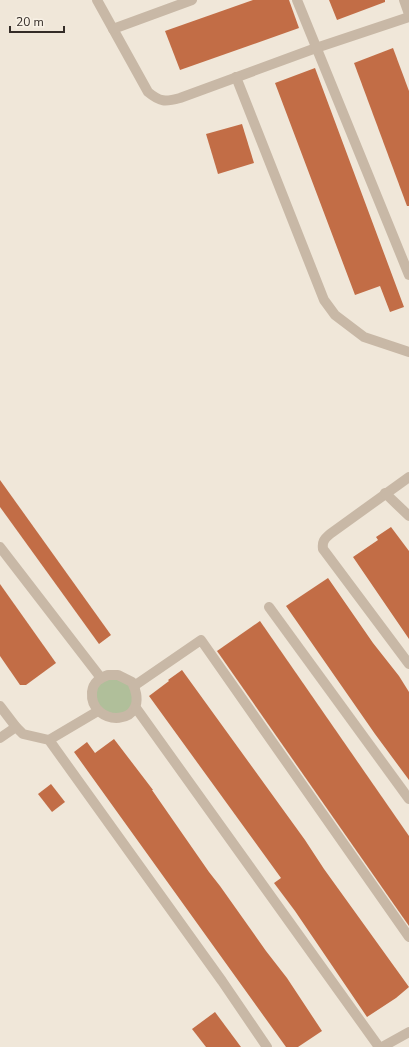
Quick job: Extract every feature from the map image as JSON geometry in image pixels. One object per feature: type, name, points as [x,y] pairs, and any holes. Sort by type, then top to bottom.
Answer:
[{"type":"street","points":[[97,0],[148,92],[158,100],[168,101],[180,98],[316,48],[409,17]]},
{"type":"street","points":[[113,29],[192,0]]},
{"type":"street","points":[[297,0],[409,275]]},
{"type":"street","points":[[404,0],[409,14]]},
{"type":"street","points":[[236,77],[324,300],[335,315],[364,337],[409,352]]},
{"type":"street","points":[[409,477],[325,538],[322,544],[323,549],[409,664]]},
{"type":"street","points":[[385,493],[409,516]]},
{"type":"street","points":[[0,547],[100,678]]},
{"type":"street","points":[[268,607],[409,799]]},
{"type":"street","points":[[134,686],[201,640],[409,937]]},
{"type":"street","points":[[108,675],[118,675],[132,682],[137,691],[136,708],[130,714],[119,717],[106,716],[98,711],[93,700],[92,691],[94,683],[100,678],[108,675]]},
{"type":"street","points":[[0,706],[23,734],[49,740],[222,981],[267,1047]]},
{"type":"street","points":[[136,708],[381,1047],[409,1032]]},
{"type":"street","points":[[49,740],[98,711]]},
{"type":"street","points":[[0,738],[16,727]]},
{"type":"green space","points":[[101,678],[124,678],[137,698],[123,717],[98,711],[94,683]]},
{"type":"building","points":[[253,0],[289,0],[299,28],[180,70],[165,31]]},
{"type":"building","points":[[329,0],[385,0],[385,2],[337,20]]},
{"type":"building","points":[[393,48],[409,91],[409,206],[407,206],[354,63]]},
{"type":"building","points":[[315,68],[404,307],[390,312],[380,286],[355,295],[275,83]]},
{"type":"building","points":[[242,124],[254,163],[218,174],[206,134]]},
{"type":"building","points":[[0,480],[111,635],[99,644],[0,507]]},
{"type":"building","points":[[391,527],[409,551],[409,639],[353,557],[378,540],[376,537]]},
{"type":"building","points":[[328,578],[409,692],[409,780],[375,734],[286,606]]},
{"type":"building","points":[[0,584],[56,663],[26,685],[20,685],[0,656]]},
{"type":"building","points":[[260,621],[409,836],[409,926],[217,651]]},
{"type":"building","points":[[182,670],[409,987],[396,998],[367,1017],[295,911],[274,883],[281,878],[149,696]]},
{"type":"building","points":[[114,739],[153,790],[209,872],[287,978],[322,1031],[298,1047],[286,1047],[74,752],[87,742],[95,753]]},
{"type":"building","points":[[51,784],[65,802],[52,812],[38,794]]},
{"type":"building","points":[[215,1012],[241,1047],[206,1047],[192,1029]]}]
